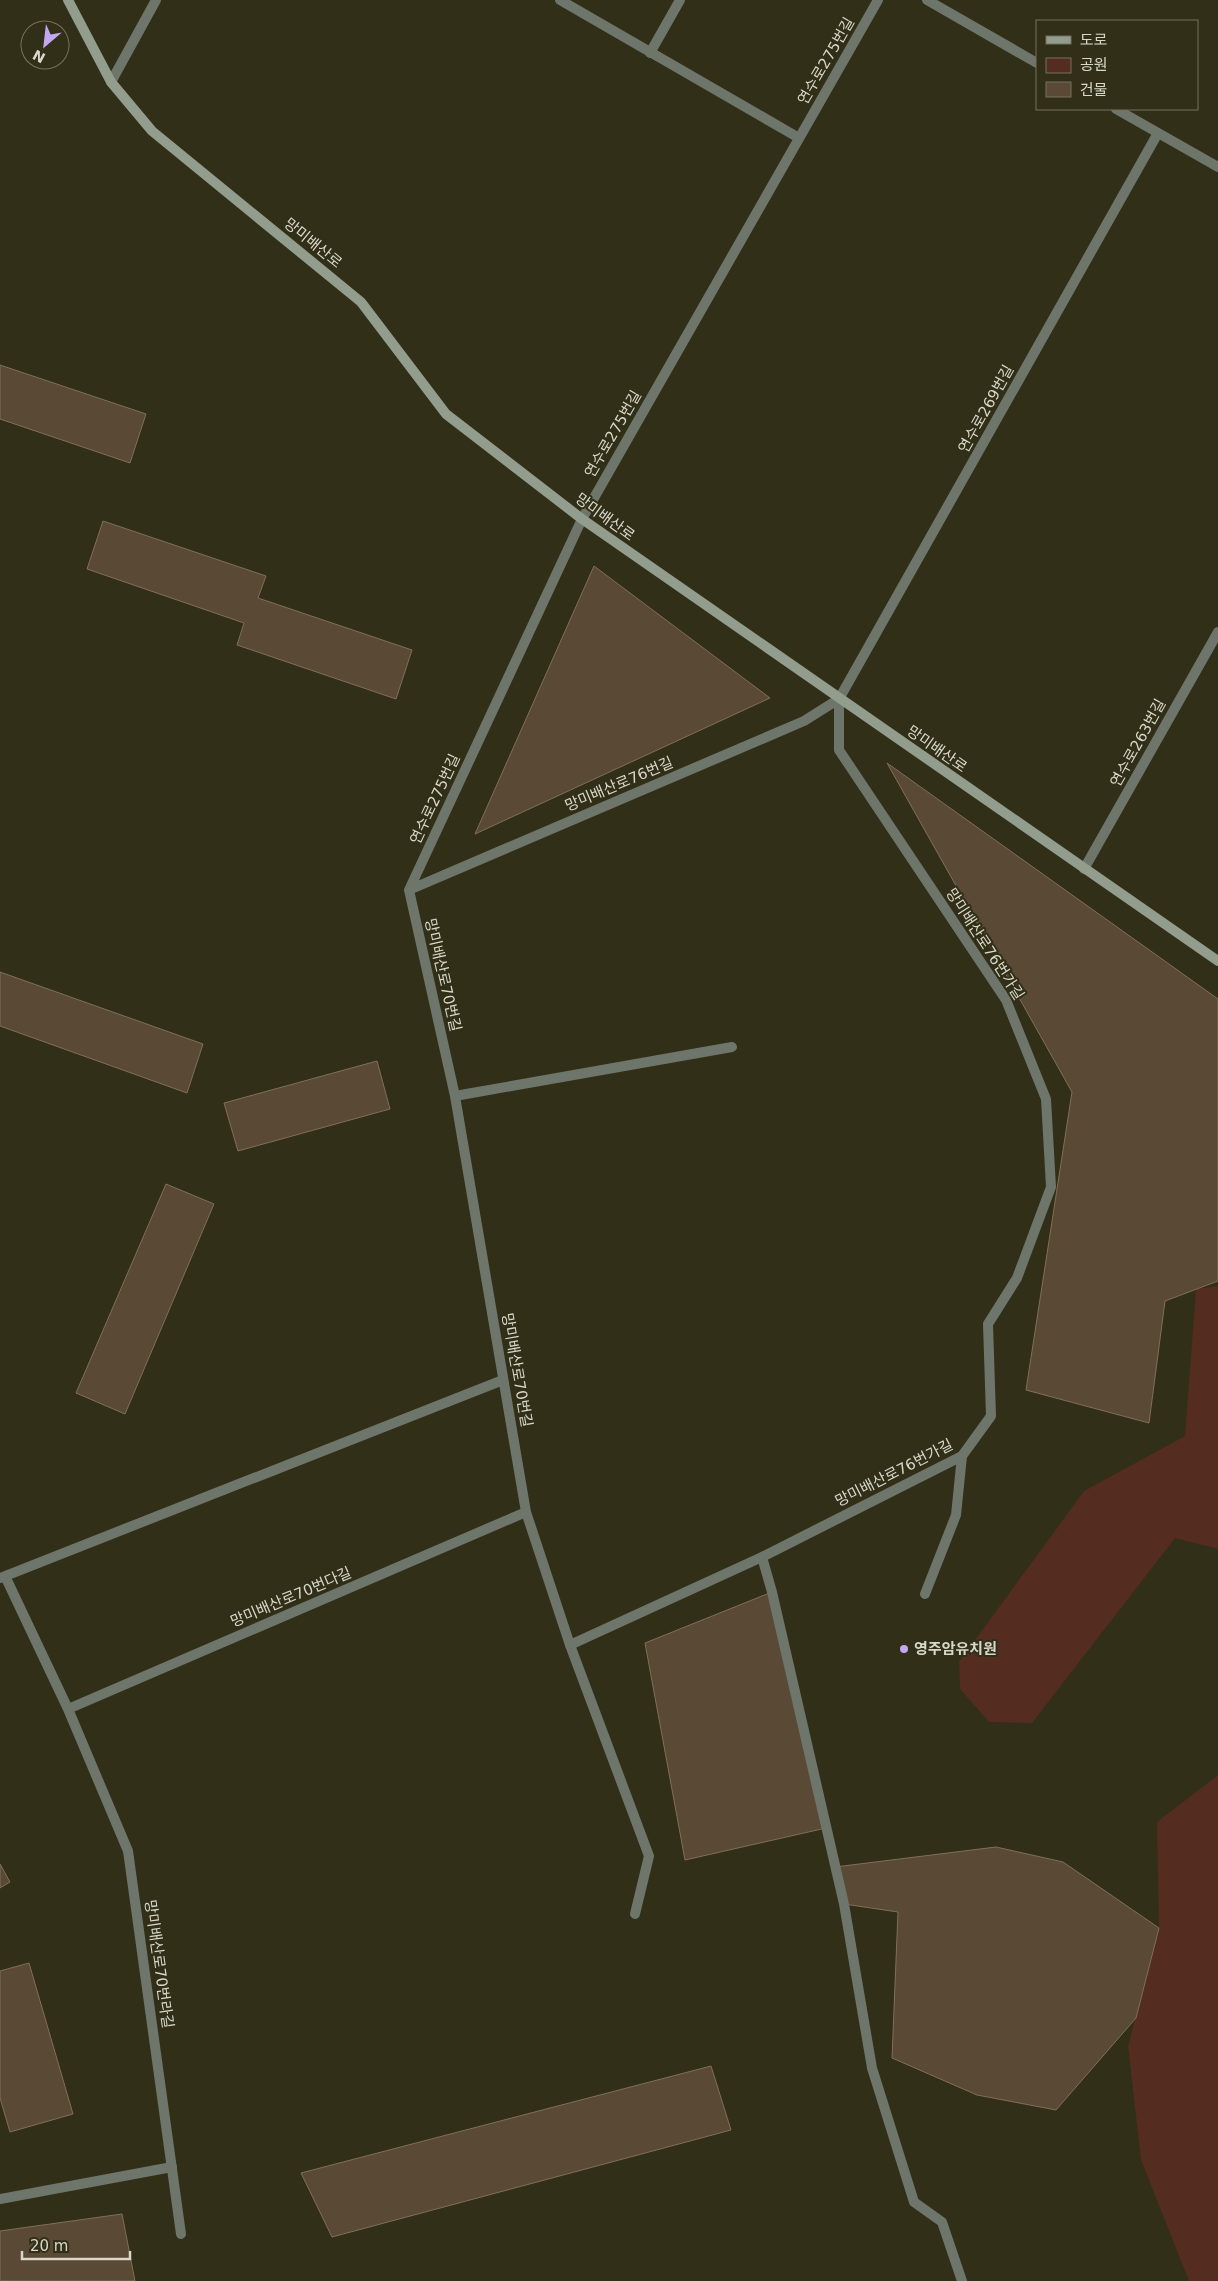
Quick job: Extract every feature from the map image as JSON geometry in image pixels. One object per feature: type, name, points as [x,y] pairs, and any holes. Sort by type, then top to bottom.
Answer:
[{"type":"street","name":"망미배산로","points":[[68,0],[111,82],[152,131],[361,302],[446,414],[582,519],[1218,961]]},
{"type":"street","points":[[111,82],[156,0]]},
{"type":"street","points":[[560,0],[799,138]]},
{"type":"street","points":[[650,53],[680,0]]},
{"type":"street","name":"연수로275번길","points":[[409,890],[582,519],[878,0]]},
{"type":"street","points":[[927,0],[1036,62]]},
{"type":"street","points":[[1118,110],[1218,167]]},
{"type":"street","name":"연수로269번길","points":[[839,699],[1158,133]]},
{"type":"street","name":"연수로263번길","points":[[1084,869],[1218,632]]},
{"type":"street","name":"망미배산로76번길","points":[[409,890],[804,720],[839,699]]},
{"type":"street","name":"망미배산로76번가길","points":[[570,1644],[762,1557],[962,1456],[991,1416],[988,1324],[1017,1278],[1051,1187],[1046,1099],[1006,1000],[839,750],[839,699]]},
{"type":"street","name":"망미배산로70번길","points":[[409,890],[455,1096],[526,1512],[570,1644],[649,1856],[635,1914]]},
{"type":"street","points":[[455,1096],[732,1047]]},
{"type":"street","points":[[2,1577],[503,1380]]},
{"type":"street","points":[[925,1594],[956,1516],[962,1456]]},
{"type":"street","name":"망미배산로70번다길","points":[[68,1709],[526,1512]]},
{"type":"street","points":[[762,1557],[772,1592],[844,1904],[872,2068],[914,2202],[942,2222],[962,2281]]},
{"type":"street","name":"망미배산로70번라길","points":[[2,1577],[68,1709],[128,1851],[181,2234]]},
{"type":"street","points":[[0,2199],[172,2166]]},
{"type":"green space","points":[[1218,1286],[1218,1549],[1175,1538],[1032,1723],[989,1722],[960,1689],[959,1662],[1084,1491],[1185,1436],[1196,1289]]},
{"type":"green space","points":[[1218,1775],[1218,2281],[1189,2281],[1141,2160],[1128,2046],[1159,1928],[1157,1822]]},
{"type":"building","points":[[0,365],[146,414],[130,463],[0,419]]},
{"type":"building","points":[[103,521],[266,576],[258,598],[412,650],[396,699],[237,645],[244,623],[87,569]]},
{"type":"building","points":[[594,566],[770,698],[475,834]]},
{"type":"building","points":[[887,763],[1218,999],[1218,1281],[1165,1301],[1149,1423],[1026,1390],[1072,1092]]},
{"type":"building","points":[[0,972],[203,1044],[187,1093],[0,1026]]},
{"type":"building","points":[[377,1061],[390,1109],[238,1151],[224,1103]]},
{"type":"building","points":[[166,1184],[214,1204],[125,1414],[76,1393]]},
{"type":"building","points":[[772,1592],[826,1828],[685,1860],[645,1643]]},
{"type":"building","points":[[996,1847],[1063,1862],[1159,1928],[1136,2018],[1056,2110],[977,2095],[892,2058],[898,1912],[844,1904],[835,1867]]},
{"type":"building","points":[[0,1864],[10,1882],[0,1888]]},
{"type":"building","points":[[29,1963],[73,2114],[10,2132],[0,2098],[0,1971]]},
{"type":"building","points":[[711,2066],[731,2130],[332,2237],[301,2173]]},
{"type":"building","points":[[122,2214],[135,2281],[0,2281],[0,2231]]},
{"type":"place","name":"영주암유치원","points":[[904,1649]]}]
